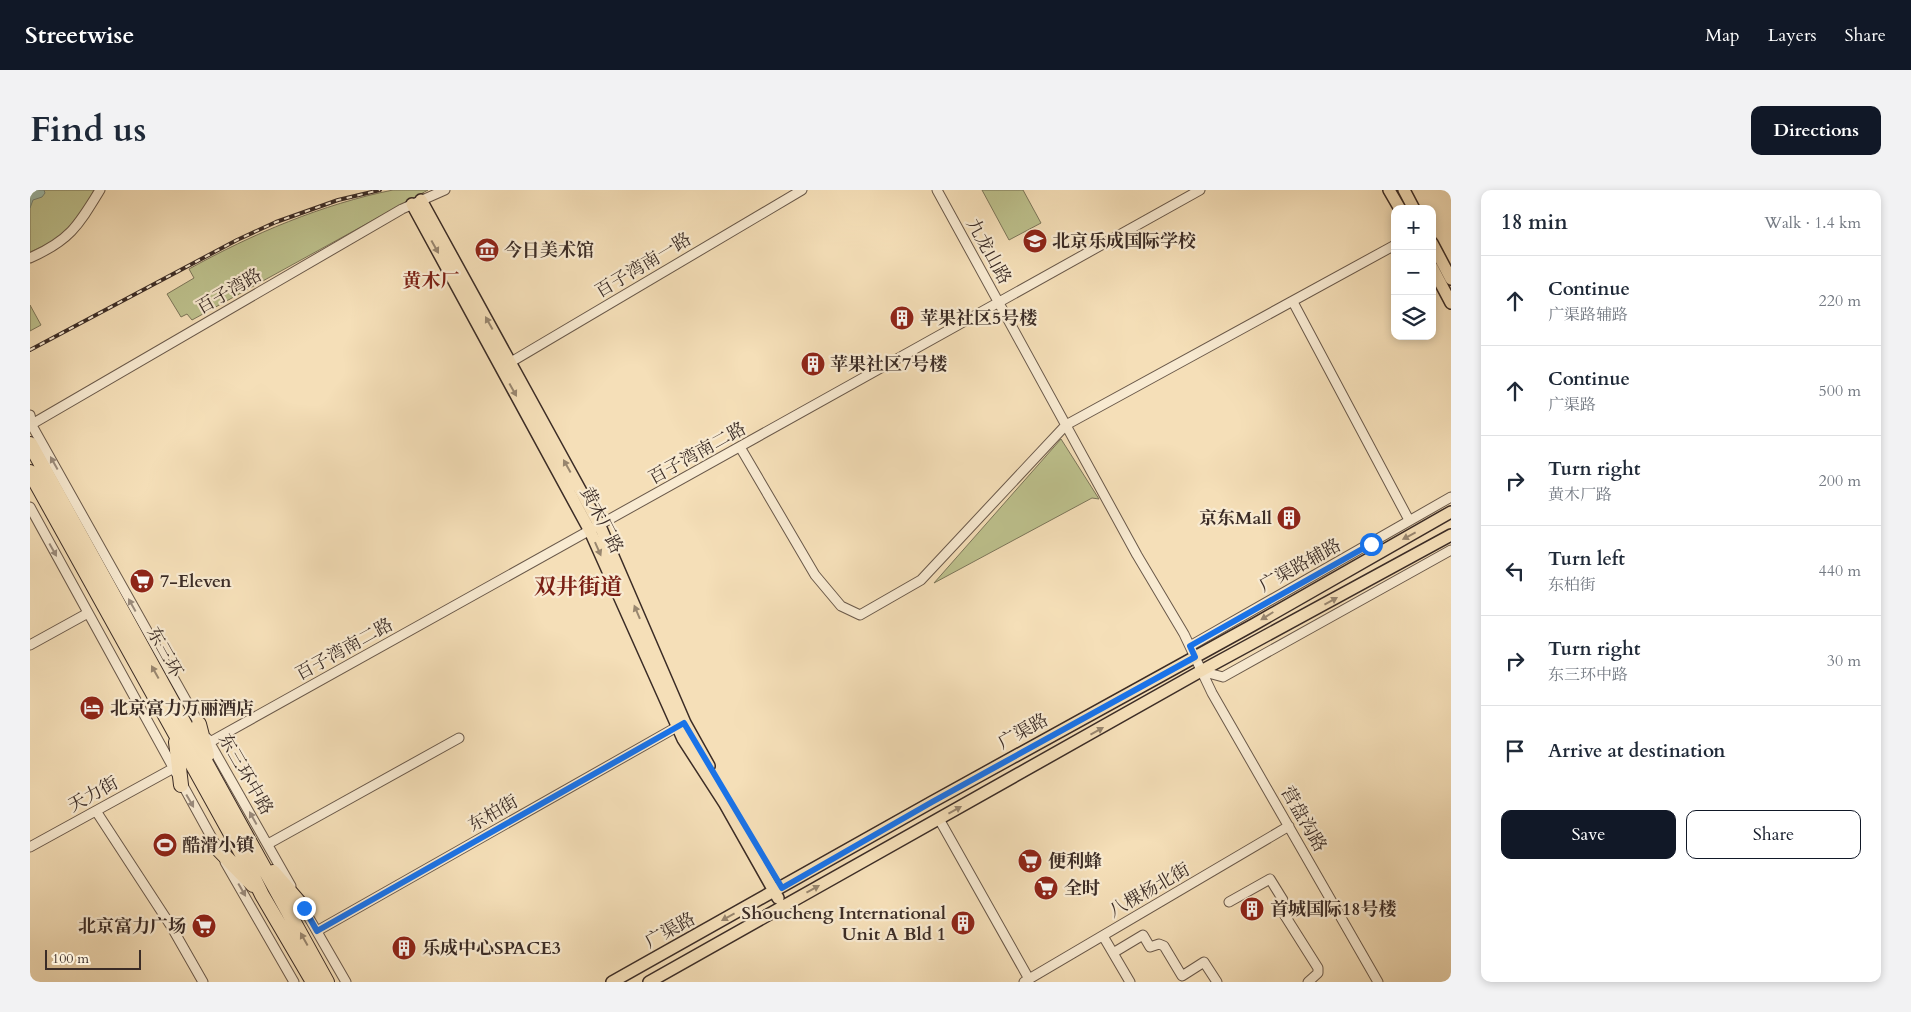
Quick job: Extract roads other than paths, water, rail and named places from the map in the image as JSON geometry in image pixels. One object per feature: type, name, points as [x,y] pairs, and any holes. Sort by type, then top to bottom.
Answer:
[{"type":"highway","name":"东三环","points":[[30,444],[132,644],[174,734],[242,854],[262,895],[313,982]]},
{"type":"highway","name":"东三环","points":[[30,472],[212,775],[327,982]]},
{"type":"highway","points":[[200,724],[212,775]]},
{"type":"highway","points":[[174,734],[181,785]]},
{"type":"highway","points":[[217,848],[262,895]]},
{"type":"highway","points":[[253,848],[304,908]]},
{"type":"main road","points":[[1389,190],[1398,205]]},
{"type":"main road","points":[[1404,190],[1412,205]]},
{"type":"main road","name":"黄木厂路","points":[[416,202],[595,529],[681,725],[786,904]]},
{"type":"main road","points":[[1436,250],[1451,279]]},
{"type":"main road","points":[[1436,275],[1451,303]]},
{"type":"main road","name":"广渠路","points":[[612,982],[778,890],[1192,652],[1451,512]]},
{"type":"main road","name":"广渠路","points":[[653,981],[786,904],[1451,535]]},
{"type":"street","points":[[30,258],[68,238],[80,224],[100,190]]},
{"type":"street","name":"百子湾路","points":[[31,420],[416,202],[445,190]]},
{"type":"street","name":"百子湾南一路","points":[[506,365],[802,190]]},
{"type":"street","name":"九龙山路","points":[[937,190],[1066,425]]},
{"type":"street","name":"百子湾南二路","points":[[210,742],[1200,190]]},
{"type":"street","points":[[740,448],[815,575],[840,606],[860,615],[921,580],[1066,425],[1391,247]]},
{"type":"street","points":[[1293,302],[1409,520]]},
{"type":"street","name":"东三环中路","points":[[31,420],[346,982]]},
{"type":"street","name":"营盘沟路","points":[[1066,425],[1136,555],[1378,982]]},
{"type":"street","name":"广渠路辅路","points":[[1192,652],[1409,520],[1451,497]]},
{"type":"street","points":[[1426,511],[1451,504]]},
{"type":"street","points":[[30,507],[172,769],[294,982]]},
{"type":"street","points":[[1202,672],[1223,678],[1451,550]]},
{"type":"street","points":[[30,645],[88,613]]},
{"type":"street","name":"东柏街","points":[[317,931],[681,725]]},
{"type":"street","points":[[268,844],[459,738]]},
{"type":"street","name":"天力街","points":[[30,847],[172,769]]},
{"type":"street","points":[[96,811],[171,926],[203,982]]},
{"type":"street","points":[[939,819],[1027,981]]},
{"type":"street","name":"八棵杨北街","points":[[1027,981],[1290,826]]},
{"type":"street","points":[[1229,902],[1270,879],[1283,900],[1282,911],[1318,968],[1315,978],[1308,982]]},
{"type":"street","points":[[1112,953],[1143,935],[1150,947],[1159,944],[1164,946],[1182,976],[1204,962],[1218,982]]},
{"type":"street","points":[[1102,936],[1130,982]]},
{"type":"railway","points":[[30,350],[237,240],[276,222],[338,200],[380,190]]},
{"type":"place","name":"北京乐成国际学校","points":[[1035,241]]},
{"type":"place","name":"今日美术馆","points":[[487,250]]},
{"type":"place","name":"苹果社区5号楼","points":[[902,318]]},
{"type":"place","name":"苹果社区7号楼","points":[[813,364]]},
{"type":"place","name":"京东Mall","points":[[1289,518]]},
{"type":"place","name":"7-Eleven","points":[[142,581]]},
{"type":"place","name":"北京富力万丽酒店","points":[[92,708]]},
{"type":"place","name":"酷滑小镇","points":[[165,845]]},
{"type":"place","name":"便利蜂","points":[[1030,861]]},
{"type":"place","name":"全时","points":[[1046,888]]},
{"type":"place","name":"首城国际18号楼","points":[[1252,909]]},
{"type":"place","name":"Shoucheng International Unit A Bld 1","points":[[963,923]]},
{"type":"place","name":"北京富力广场","points":[[204,926]]},
{"type":"place","name":"乐成中心SPACE3","points":[[404,948]]},
{"type":"district","name":"黄木厂","points":[[431,280]]},
{"type":"district","name":"双井街道","points":[[578,586]]}]
